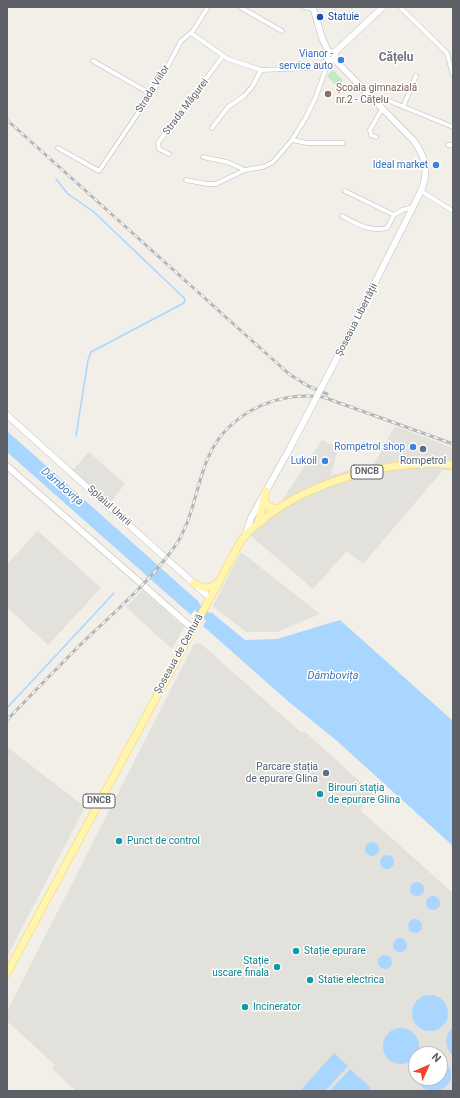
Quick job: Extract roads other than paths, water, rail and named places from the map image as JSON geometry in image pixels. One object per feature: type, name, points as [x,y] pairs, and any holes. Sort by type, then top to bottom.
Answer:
[{"type":"main road","points":[[331,57],[383,7]]},
{"type":"main road","name":"Șoseaua Libertății","points":[[244,536],[251,518],[290,448],[414,206],[426,176],[424,156],[414,141],[331,57],[322,38],[313,8]]},
{"type":"main road","name":"Splaiul Unirii","points":[[7,415],[210,598]]},
{"type":"main road","name":"Șoseaua de Centură","points":[[7,973],[206,607],[236,548],[244,536],[278,508],[314,490],[367,472],[418,464],[453,465]]},
{"type":"main road","points":[[7,466],[193,629]]},
{"type":"main road","points":[[258,524],[266,491]]},
{"type":"main road","points":[[264,499],[265,504],[270,508],[278,508]]},
{"type":"main road","points":[[194,583],[203,588],[209,589],[219,581]]},
{"type":"street","name":"Strada Viilor","points":[[58,148],[100,171],[151,94],[181,41],[191,33],[208,7]]},
{"type":"street","points":[[240,7],[282,31]]},
{"type":"street","points":[[304,7],[313,8]]},
{"type":"street","points":[[400,7],[447,53],[453,75]]},
{"type":"street","points":[[191,33],[223,56],[261,70],[310,68],[320,65],[331,57]]},
{"type":"street","name":"Strada Măgurei","points":[[169,154],[159,149],[158,144],[223,56]]},
{"type":"street","points":[[186,180],[216,184],[245,170],[270,164],[292,140],[316,99],[331,57]]},
{"type":"street","points":[[93,61],[151,94]]},
{"type":"street","points":[[212,128],[228,106],[250,90],[261,70]]},
{"type":"street","points":[[403,107],[416,76]]},
{"type":"street","points":[[372,99],[380,98],[453,127]]},
{"type":"street","points":[[376,137],[371,134],[370,130],[382,109]]},
{"type":"street","points":[[292,140],[307,143],[343,143]]},
{"type":"street","points":[[448,145],[453,145]]},
{"type":"street","points":[[203,157],[221,160],[245,170]]},
{"type":"street","points":[[421,191],[453,211]]},
{"type":"street","points":[[344,192],[394,215]]},
{"type":"street","points":[[342,216],[372,230],[387,228],[394,215],[402,210],[414,206]]},
{"type":"water","points":[[7,431],[199,602],[191,615],[7,452]]},
{"type":"water","name":"Dâmbovița","points":[[211,612],[245,640],[277,639],[340,620],[453,721],[453,846],[337,741],[289,702],[203,626]]},
{"type":"water","points":[[372,842],[377,844],[379,849],[377,854],[372,856],[367,854],[365,849],[367,844]]},
{"type":"water","points":[[387,855],[392,857],[394,862],[392,867],[387,869],[382,867],[380,862],[382,857]]},
{"type":"water","points":[[417,882],[422,884],[424,889],[422,894],[417,896],[412,894],[410,889],[412,884]]},
{"type":"water","points":[[433,896],[438,898],[440,903],[438,908],[433,910],[428,908],[426,903],[428,898]]},
{"type":"water","points":[[415,919],[420,921],[422,926],[420,931],[415,933],[410,931],[408,926],[410,921]]},
{"type":"water","points":[[400,938],[405,940],[407,945],[405,950],[400,952],[395,950],[393,945],[395,940]]},
{"type":"water","points":[[385,955],[390,957],[392,962],[390,967],[385,969],[380,967],[378,962],[380,957]]},
{"type":"water","points":[[430,995],[443,1000],[448,1013],[443,1026],[430,1031],[417,1026],[412,1013],[417,1000]]},
{"type":"water","points":[[453,1027],[453,1056],[448,1049],[446,1042],[450,1030]]},
{"type":"water","points":[[401,1028],[414,1033],[419,1046],[408,1046],[408,1062],[401,1064],[388,1059],[383,1046],[388,1033]]},
{"type":"water","points":[[334,1053],[348,1066],[325,1091],[300,1091]]},
{"type":"water","points":[[448,1065],[451,1072],[448,1083]]},
{"type":"water","points":[[350,1069],[371,1088],[368,1091],[330,1091]]},
{"type":"water","points":[[422,1086],[446,1086],[440,1090],[433,1091]]},
{"type":"waterway","points":[[56,179],[68,194],[94,212],[185,299],[184,303],[91,352],[88,360],[76,436]]},
{"type":"waterway","points":[[7,708],[114,593]]},
{"type":"waterway","name":"Dâmbovița","points":[[189,600],[216,624]]},
{"type":"railway","points":[[7,120],[289,374],[308,386],[327,394]]},
{"type":"railway","points":[[7,720],[83,642],[153,574],[163,562],[173,549],[189,519],[203,470],[209,455],[218,440],[229,427],[250,411],[261,405],[285,398],[298,396],[323,397],[453,444]]},
{"type":"place","name":"Statuie","points":[[320,17]]},
{"type":"place","name":"Vianor - service auto","points":[[341,60]]},
{"type":"place","name":"Școala gimnazială nr.2 - Cățelu","points":[[328,94]]},
{"type":"place","name":"Ideal market","points":[[436,165]]},
{"type":"place","name":"Rompetrol shop","points":[[413,447]]},
{"type":"place","name":"Rompetrol","points":[[423,449]]},
{"type":"place","name":"Lukoil","points":[[325,461]]},
{"type":"place","name":"Parcare stația de epurare Glina","points":[[326,773]]},
{"type":"place","name":"Birouri stația de epurare Glina","points":[[320,794]]},
{"type":"place","name":"Punct de control","points":[[119,841]]},
{"type":"place","name":"Stație epurare","points":[[296,951]]},
{"type":"place","name":"Stație uscare finala","points":[[277,967]]},
{"type":"place","name":"Statie electrica","points":[[310,980]]},
{"type":"place","name":"Incinerator","points":[[245,1007]]},
{"type":"district","name":"Cățelu","points":[[396,58]]}]
